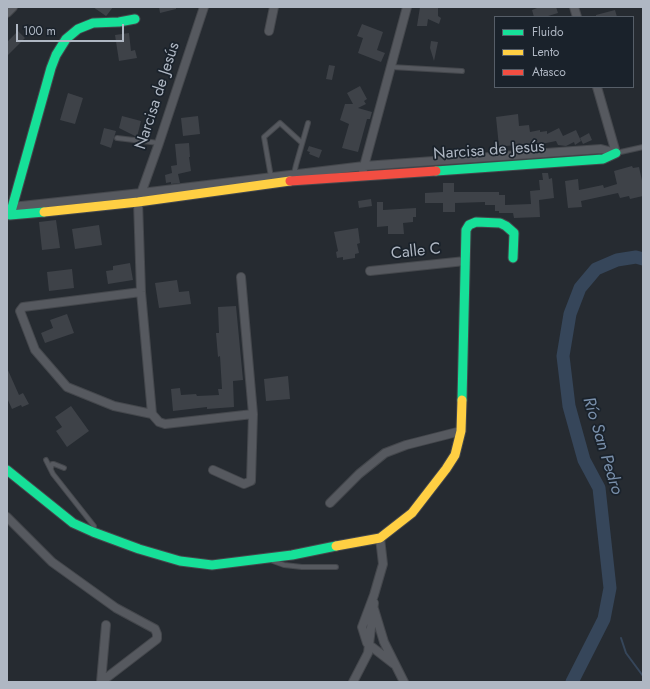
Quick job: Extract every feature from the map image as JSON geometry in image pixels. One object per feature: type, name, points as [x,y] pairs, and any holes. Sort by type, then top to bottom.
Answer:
[{"type":"street","points":[[7,13],[13,7]]},
{"type":"street","name":"Narcisa de Jesús","points":[[140,198],[204,7]]},
{"type":"street","points":[[269,31],[274,7]]},
{"type":"street","points":[[363,171],[407,7]]},
{"type":"street","points":[[135,19],[119,22],[93,23],[78,29],[66,39],[56,54],[11,211],[140,198],[141,292],[152,414],[159,422],[165,424],[253,414]]},
{"type":"street","points":[[597,88],[616,154]]},
{"type":"street","name":"Narcisa de Jesús","points":[[140,198],[294,178],[363,171],[603,159],[616,154]]},
{"type":"street","name":"Narcisa de Jesús","points":[[140,198],[271,177],[294,178]]},
{"type":"street","points":[[7,470],[73,523],[139,549],[180,561],[212,565],[267,559],[380,538],[412,513],[446,469],[454,455],[461,431],[466,230],[469,224],[476,222],[506,226],[514,233],[513,258]]},
{"type":"street","name":"Calle C","points":[[370,271],[465,261]]},
{"type":"street","points":[[213,470],[244,484],[251,481],[253,414],[241,277]]},
{"type":"street","points":[[141,292],[23,307],[20,311],[35,350],[67,387],[114,406],[152,414]]},
{"type":"street","points":[[330,503],[359,474],[384,453],[406,445],[461,431]]},
{"type":"street","points":[[7,517],[52,562],[116,608],[155,629],[157,639],[101,682]]},
{"type":"street","points":[[380,538],[383,564],[374,595],[362,626],[370,645],[394,665]]},
{"type":"street","points":[[353,682],[368,652],[374,595]]},
{"type":"street","points":[[373,605],[384,642],[394,665],[404,682]]},
{"type":"street","points":[[101,682],[106,625]]},
{"type":"lane","points":[[391,66],[462,71]]},
{"type":"lane","points":[[294,178],[308,122]]},
{"type":"lane","points":[[271,177],[264,137],[280,123],[302,143]]},
{"type":"lane","points":[[117,138],[159,143]]},
{"type":"lane","points":[[616,154],[643,147]]},
{"type":"lane","points":[[46,460],[50,469],[94,526],[93,532]]},
{"type":"lane","points":[[50,469],[52,464],[64,468]]},
{"type":"lane","points":[[267,559],[302,568],[336,567]]},
{"type":"building","points":[[93,7],[113,7],[106,16]]},
{"type":"building","points":[[159,7],[176,7],[176,9],[160,13]]},
{"type":"building","points":[[420,7],[438,7],[438,16],[441,18],[439,24],[428,19],[427,26],[417,26]]},
{"type":"building","points":[[556,7],[558,13],[548,16],[534,16],[532,10],[537,8]]},
{"type":"building","points":[[615,10],[617,16],[596,16]]},
{"type":"building","points":[[362,24],[383,32],[377,50],[385,53],[381,62],[358,53],[363,38],[357,36]]},
{"type":"building","points":[[18,31],[25,38],[7,56],[7,42]]},
{"type":"building","points":[[129,33],[131,51],[135,50],[137,58],[119,61],[115,35]]},
{"type":"building","points":[[431,41],[438,42],[434,61],[430,48]]},
{"type":"building","points":[[329,65],[335,66],[332,80],[326,79]]},
{"type":"building","points":[[360,86],[367,99],[364,101],[366,104],[358,108],[372,112],[370,119],[367,119],[358,152],[342,148],[349,124],[340,120],[345,104],[353,104],[347,93]]},
{"type":"building","points":[[68,93],[83,98],[75,124],[60,120]]},
{"type":"building","points":[[518,114],[519,126],[529,125],[530,132],[540,130],[540,132],[547,131],[547,134],[559,128],[563,136],[576,130],[581,141],[575,145],[574,142],[566,146],[558,145],[556,141],[532,146],[522,144],[499,147],[496,117]]},
{"type":"building","points":[[122,116],[141,121],[137,137],[119,128]]},
{"type":"building","points":[[198,116],[200,134],[183,136],[181,118]]},
{"type":"building","points":[[104,128],[116,131],[111,148],[100,144]]},
{"type":"building","points":[[589,133],[592,140],[583,144],[580,138]]},
{"type":"building","points":[[189,143],[191,171],[178,174],[180,183],[166,183],[165,175],[172,173],[171,166],[177,165],[175,144]]},
{"type":"building","points":[[309,146],[322,150],[319,158],[309,154],[310,152],[307,151]]},
{"type":"building","points":[[632,166],[633,168],[639,167],[643,185],[643,196],[630,199],[629,196],[620,198],[618,193],[581,201],[582,207],[568,208],[565,181],[578,179],[579,190],[603,185],[604,188],[617,184],[614,171]]},
{"type":"building","points":[[542,173],[548,173],[549,179],[552,178],[554,198],[539,200],[540,217],[514,218],[513,213],[499,213],[499,211],[495,211],[495,205],[485,205],[485,202],[455,203],[455,212],[443,212],[443,203],[425,203],[425,193],[443,192],[443,183],[454,183],[454,192],[499,192],[499,195],[505,195],[505,205],[531,204],[530,191],[540,190],[539,180],[543,180]]},
{"type":"building","points":[[371,199],[372,206],[359,208],[358,201]]},
{"type":"building","points":[[377,202],[383,202],[383,210],[416,208],[416,217],[413,217],[413,222],[403,223],[404,234],[388,234],[388,226],[377,227]]},
{"type":"building","points":[[56,220],[60,248],[42,250],[39,222]]},
{"type":"building","points":[[99,225],[102,245],[75,249],[72,229]]},
{"type":"building","points":[[358,228],[360,243],[357,244],[359,253],[355,254],[355,258],[343,260],[343,257],[337,258],[336,252],[338,251],[334,232]]},
{"type":"building","points":[[130,263],[133,280],[108,284],[106,271],[113,270],[113,266]]},
{"type":"building","points":[[72,269],[74,288],[49,291],[47,272]]},
{"type":"building","points":[[177,280],[179,292],[189,291],[191,304],[159,308],[155,283]]},
{"type":"building","points":[[236,306],[243,380],[233,381],[234,407],[207,409],[207,407],[173,411],[171,389],[180,388],[181,395],[219,395],[218,389],[222,389],[220,356],[218,357],[216,333],[219,333],[218,307]]},
{"type":"building","points":[[67,314],[74,333],[45,343],[41,333],[53,328],[50,320]]},
{"type":"building","points":[[7,368],[19,395],[23,393],[29,404],[22,407],[21,405],[12,409],[7,398]]},
{"type":"building","points":[[288,376],[290,399],[266,401],[264,379]]},
{"type":"building","points":[[71,406],[89,431],[67,447],[56,431],[62,427],[55,417]]},
{"type":"waterway","name":"Río San Pedro","points":[[572,682],[604,619],[610,588],[599,488],[584,460],[569,406],[563,356],[570,314],[580,288],[596,269],[617,260],[636,257],[643,259]]},
{"type":"waterway","points":[[621,638],[626,653],[643,676]]},
{"type":"traffic: fast","points":[[44,212],[10,215],[51,68],[56,55],[66,39],[78,29],[93,23],[119,22],[135,19]]},
{"type":"traffic: fast","points":[[436,171],[603,159],[616,153]]},
{"type":"traffic: fast","points":[[462,400],[466,230],[469,225],[476,222],[500,223],[506,226],[514,233],[513,258]]},
{"type":"traffic: fast","points":[[7,470],[73,523],[139,549],[180,561],[212,565],[292,555],[336,546]]},
{"type":"traffic: slow","points":[[44,212],[138,202],[290,181]]},
{"type":"traffic: slow","points":[[336,546],[380,538],[412,513],[455,455],[461,431],[462,400]]},
{"type":"traffic: jam","points":[[290,181],[436,171]]}]
